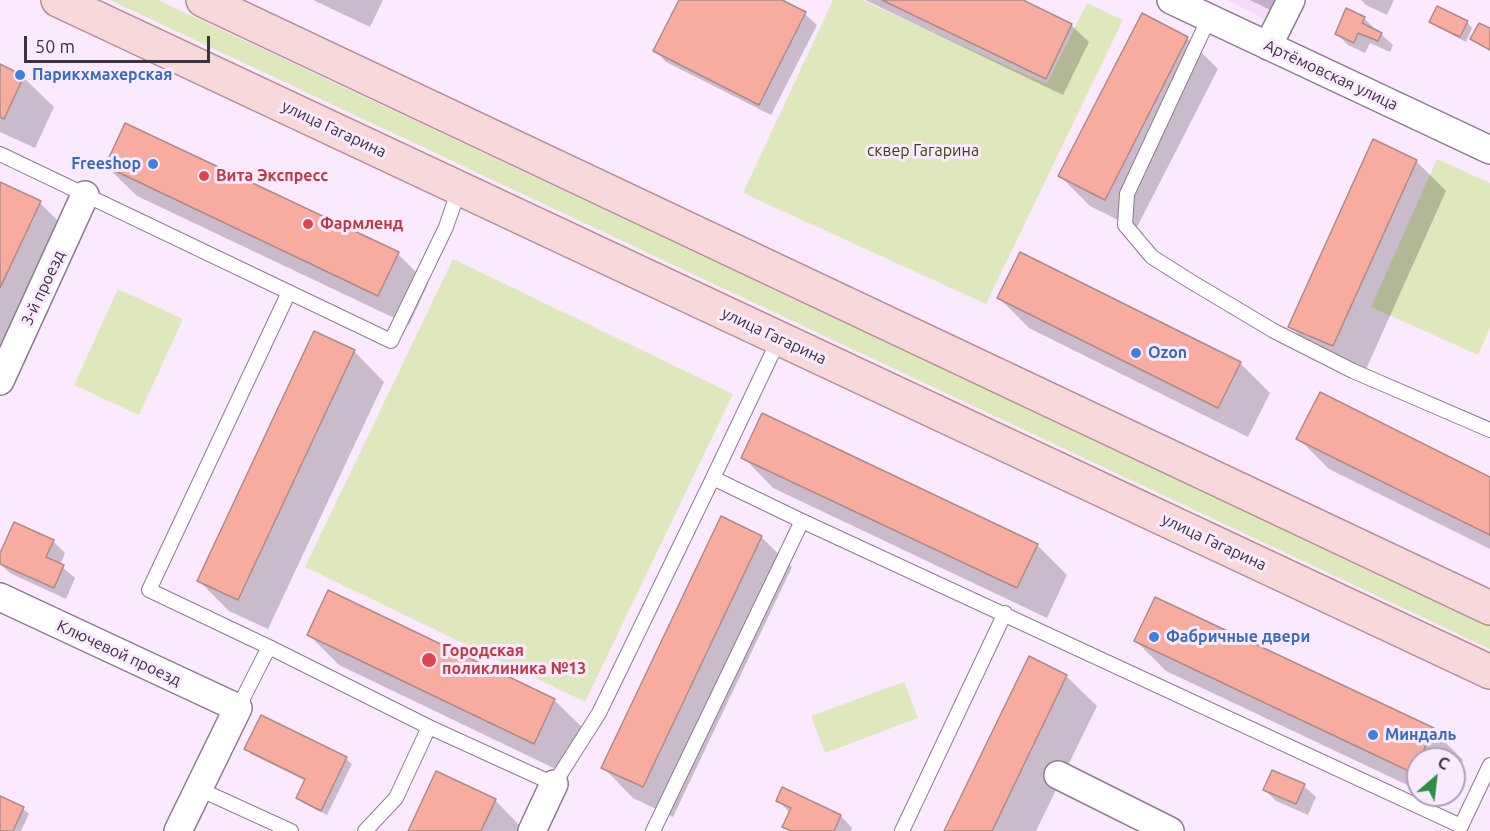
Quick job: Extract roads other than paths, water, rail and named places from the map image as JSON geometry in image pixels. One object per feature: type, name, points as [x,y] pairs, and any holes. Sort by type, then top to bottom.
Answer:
[{"type":"main road","name":"улица Гагарина","points":[[58,0],[1490,672]]},
{"type":"main road","points":[[204,0],[688,231],[1490,608]]},
{"type":"street","name":"Артёмовская улица","points":[[1171,0],[1490,150]]},
{"type":"street","points":[[1268,46],[1291,0]]},
{"type":"street","name":"3-й проезд","points":[[0,381],[85,195]]},
{"type":"street","name":"Ключевой проезд","points":[[0,597],[238,708]]},
{"type":"street","points":[[178,831],[238,708]]},
{"type":"street","points":[[1058,775],[1170,831]]},
{"type":"street","points":[[532,831],[554,784]]},
{"type":"lane","points":[[1209,18],[1126,194],[1125,225],[1152,257],[1274,331],[1353,371],[1490,430]]},
{"type":"lane","points":[[0,154],[391,341],[446,227],[460,188]]},
{"type":"lane","points":[[289,292],[149,590],[429,727],[554,784],[599,713],[779,339]]},
{"type":"lane","points":[[714,478],[1466,829],[1490,765]]},
{"type":"lane","points":[[653,831],[802,521]]},
{"type":"lane","points":[[902,831],[1005,614]]},
{"type":"lane","points":[[238,708],[269,647]]},
{"type":"lane","points":[[365,831],[396,798],[429,727]]},
{"type":"lane","points":[[199,789],[291,831]]},
{"type":"place","name":"Парикхмахерская","points":[[20,75]]},
{"type":"place","name":"Freeshop","points":[[153,164]]},
{"type":"place","name":"Вита Экспресс","points":[[204,176]]},
{"type":"place","name":"Фармленд","points":[[308,224]]},
{"type":"place","name":"Ozon","points":[[1136,353]]},
{"type":"place","name":"Фабричные двери","points":[[1154,637]]},
{"type":"place","name":"Городская поликлиника №13","points":[[429,660]]},
{"type":"place","name":"Миндаль","points":[[1373,735]]},
{"type":"park label","name":"сквер Гагарина","points":[[923,151]]}]
